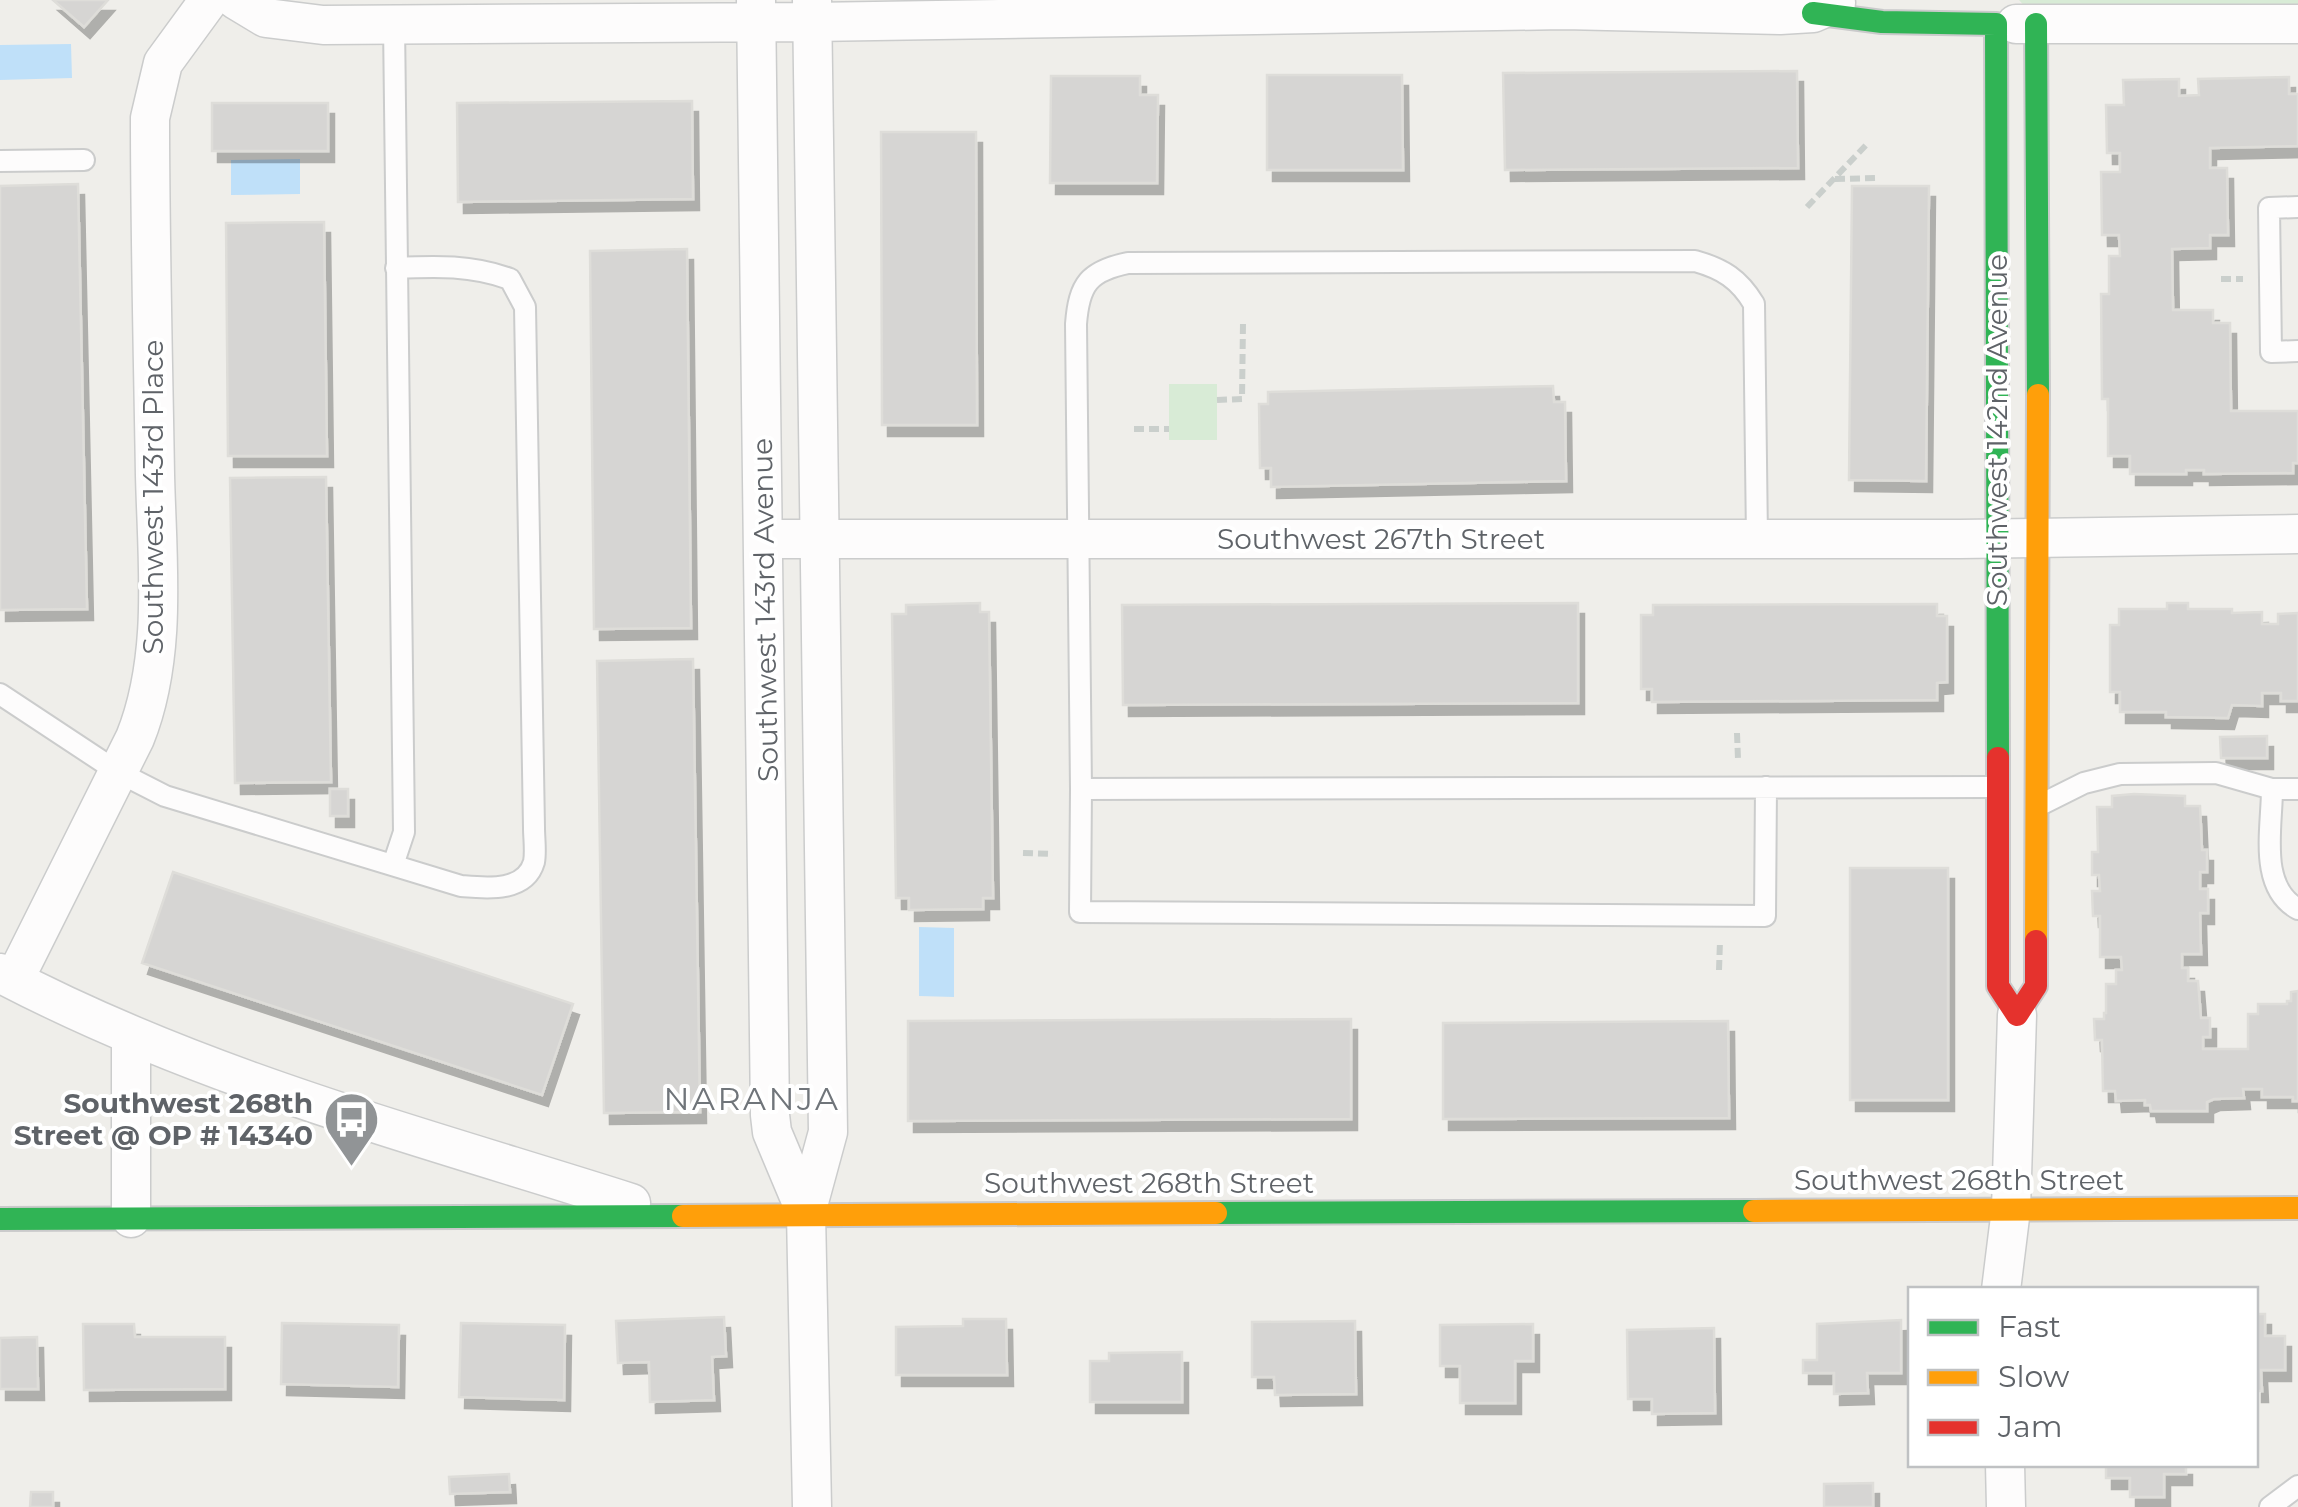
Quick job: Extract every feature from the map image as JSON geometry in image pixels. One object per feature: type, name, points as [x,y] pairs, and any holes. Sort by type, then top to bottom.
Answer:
[{"type":"main road","points":[[1827,6],[1882,22],[1996,24]]},
{"type":"main road","name":"Southwest 142nd Avenue","points":[[1996,24],[1998,986],[2017,1015],[2036,986],[2040,538],[2036,24]]},
{"type":"main road","name":"Southwest 268th Street","points":[[0,1219],[2298,1208]]},
{"type":"street","name":"Southwest 143rd Place","points":[[7,976],[118,772],[145,713],[156,638],[150,118],[164,63],[209,0]]},
{"type":"street","points":[[236,0],[266,18],[287,12],[394,24],[756,10],[1448,11],[1780,16],[1827,6]]},
{"type":"street","name":"Southwest 143rd Avenue","points":[[756,10],[770,1115],[772,1132],[806,1213]]},
{"type":"street","name":"Southwest 143rd Avenue","points":[[812,11],[828,1132],[806,1213],[812,1507]]},
{"type":"street","points":[[1996,24],[2298,24]]},
{"type":"street","name":"Southwest 267th Street","points":[[764,538],[1757,539],[2298,534]]},
{"type":"street","points":[[7,976],[131,1037],[299,1099],[666,1214]]},
{"type":"street","name":"Southwest 142nd Avenue","points":[[2001,1287],[2012,1210],[2017,1015]]},
{"type":"street","points":[[131,1037],[131,1218]]},
{"type":"street","points":[[2005,1467],[2006,1507]]},
{"type":"lane","points":[[393,865],[404,832],[394,24]]},
{"type":"lane","points":[[0,162],[84,160]]},
{"type":"lane","points":[[2298,207],[2269,208],[2271,352],[2298,351]]},
{"type":"lane","points":[[1757,539],[1754,304],[1742,284],[1720,268],[1695,261],[1128,263],[1104,268],[1086,282],[1078,302],[1080,912],[1765,916],[1766,787]]},
{"type":"lane","points":[[0,694],[118,772],[164,796],[461,886],[494,890],[518,882],[534,864],[525,306],[510,279],[486,270],[444,266],[396,268]]},
{"type":"lane","points":[[2038,806],[2084,783],[2120,774],[2216,773],[2272,789],[2298,789]]},
{"type":"lane","points":[[1081,789],[1999,786]]},
{"type":"lane","points":[[2272,789],[2272,877],[2278,893],[2298,908]]},
{"type":"lane","points":[[2270,1507],[2298,1486]]},
{"type":"path","points":[[1807,207],[1868,143]]},
{"type":"path","points":[[1834,179],[1876,178]]},
{"type":"path","points":[[1216,400],[1242,399],[1243,322]]},
{"type":"path","points":[[1134,429],[1169,429]]},
{"type":"path","points":[[1737,732],[1738,770]]},
{"type":"path","points":[[1023,854],[1060,854]]},
{"type":"path","points":[[1719,970],[1720,935]]},
{"type":"green space","points":[[2019,0],[2298,0],[2298,8],[2029,11]]},
{"type":"green space","points":[[1169,384],[1217,384],[1217,440],[1169,440]]},
{"type":"water","points":[[71,44],[72,78],[0,80],[0,45]]},
{"type":"water","points":[[300,159],[300,194],[231,195],[231,160]]},
{"type":"water","points":[[919,927],[954,928],[954,997],[919,996]]},
{"type":"building","points":[[53,0],[108,0],[84,27]]},
{"type":"building","points":[[1797,71],[1798,168],[1505,170],[1503,73]]},
{"type":"building","points":[[1267,75],[1402,75],[1403,170],[1267,170]]},
{"type":"building","points":[[1051,76],[1140,76],[1140,95],[1158,95],[1157,183],[1050,183]]},
{"type":"building","points":[[2289,77],[2289,94],[2298,94],[2298,146],[2210,148],[2210,168],[2227,168],[2228,235],[2210,235],[2210,248],[2172,249],[2173,310],[2213,310],[2213,323],[2230,323],[2231,411],[2298,411],[2298,463],[2293,463],[2293,473],[2204,474],[2204,470],[2186,470],[2186,474],[2130,474],[2130,456],[2108,456],[2108,399],[2102,399],[2101,294],[2109,294],[2109,256],[2120,256],[2119,235],[2102,235],[2101,172],[2120,172],[2120,153],[2107,153],[2106,105],[2124,105],[2123,80],[2179,79],[2179,96],[2199,95],[2198,79]]},
{"type":"building","points":[[692,101],[693,199],[458,202],[457,103]]},
{"type":"building","points":[[212,103],[328,103],[328,151],[212,151]]},
{"type":"building","points":[[881,132],[976,132],[977,425],[882,425]]},
{"type":"building","points":[[78,184],[87,609],[0,610],[0,186]]},
{"type":"building","points":[[1852,186],[1929,186],[1926,481],[1849,480]]},
{"type":"building","points":[[324,222],[327,456],[228,456],[226,223]]},
{"type":"building","points":[[687,249],[691,628],[594,629],[590,251]]},
{"type":"building","points":[[1553,386],[1554,402],[1565,402],[1566,481],[1271,487],[1271,468],[1260,468],[1259,404],[1268,404],[1268,392]]},
{"type":"building","points":[[326,477],[331,782],[235,783],[230,478]]},
{"type":"building","points":[[980,603],[980,612],[989,612],[993,898],[983,898],[983,909],[909,910],[909,898],[896,898],[892,614],[906,614],[906,605]]},
{"type":"building","points":[[1578,603],[1578,703],[1123,705],[1122,605]]},
{"type":"building","points":[[2167,603],[2188,603],[2188,609],[2262,612],[2262,624],[2278,624],[2278,614],[2298,613],[2298,701],[2281,701],[2281,693],[2262,693],[2262,706],[2232,705],[2228,718],[2120,712],[2120,692],[2110,692],[2110,625],[2119,625],[2119,609],[2167,609]]},
{"type":"building","points":[[1937,604],[1937,616],[1947,616],[1947,682],[1937,683],[1937,700],[1652,702],[1652,689],[1641,689],[1641,615],[1653,615],[1653,605]]},
{"type":"building","points":[[693,659],[700,1112],[604,1113],[597,661]]},
{"type":"building","points":[[2267,736],[2267,758],[2221,758],[2220,737]]},
{"type":"building","points":[[330,789],[348,789],[348,816],[330,816]]},
{"type":"building","points":[[2112,796],[2185,796],[2185,806],[2200,806],[2207,872],[2200,872],[2200,889],[2208,889],[2208,913],[2200,913],[2201,954],[2182,954],[2182,968],[2188,968],[2188,981],[2198,981],[2201,1018],[2210,1018],[2210,1037],[2203,1037],[2203,1049],[2248,1049],[2248,1014],[2258,1014],[2258,1004],[2287,1004],[2291,992],[2298,991],[2298,1101],[2293,1101],[2293,1097],[2262,1097],[2262,1089],[2243,1089],[2244,1098],[2214,1099],[2207,1102],[2207,1111],[2151,1111],[2145,1100],[2116,1101],[2115,1091],[2103,1091],[2102,1040],[2095,1040],[2094,1019],[2104,1019],[2106,984],[2116,984],[2116,970],[2122,970],[2121,957],[2100,957],[2100,916],[2093,916],[2092,891],[2100,891],[2099,875],[2092,875],[2092,852],[2098,852],[2097,807],[2112,807]]},
{"type":"building","points":[[1850,868],[1948,868],[1948,1100],[1850,1100]]},
{"type":"building","points":[[173,872],[573,1004],[542,1095],[142,963]]},
{"type":"building","points":[[1351,1019],[1351,1119],[908,1121],[908,1021]]},
{"type":"building","points":[[1728,1021],[1729,1118],[1443,1119],[1443,1023]]},
{"type":"building","points":[[2258,1314],[2265,1314],[2265,1336],[2285,1336],[2285,1370],[2261,1370],[2262,1391],[2258,1391]]},
{"type":"building","points":[[724,1317],[726,1356],[712,1357],[714,1400],[650,1402],[649,1362],[618,1363],[616,1321]]},
{"type":"building","points":[[963,1319],[1006,1319],[1007,1375],[896,1375],[896,1327],[963,1326]]},
{"type":"building","points":[[1901,1320],[1901,1373],[1867,1373],[1868,1393],[1834,1394],[1834,1373],[1803,1373],[1803,1360],[1817,1360],[1817,1324]]},
{"type":"building","points":[[1355,1321],[1356,1394],[1275,1395],[1274,1377],[1252,1377],[1252,1322]]},
{"type":"building","points":[[282,1323],[399,1325],[398,1387],[281,1384]]},
{"type":"building","points":[[461,1323],[565,1325],[564,1400],[459,1397]]},
{"type":"building","points":[[83,1324],[134,1324],[135,1337],[225,1337],[225,1389],[84,1390]]},
{"type":"building","points":[[1533,1324],[1533,1361],[1515,1361],[1515,1403],[1460,1403],[1460,1366],[1440,1366],[1440,1325]]},
{"type":"building","points":[[1714,1328],[1715,1413],[1652,1414],[1652,1399],[1628,1399],[1627,1330]]},
{"type":"building","points":[[37,1337],[38,1389],[0,1389],[0,1338]]},
{"type":"building","points":[[1182,1352],[1182,1402],[1090,1402],[1090,1361],[1109,1361],[1109,1353]]},
{"type":"building","points":[[2106,1467],[2186,1467],[2186,1474],[2164,1474],[2164,1497],[2130,1497],[2130,1478],[2106,1478]]},
{"type":"building","points":[[509,1474],[510,1492],[450,1494],[449,1477]]},
{"type":"building","points":[[1873,1483],[1873,1507],[1824,1507],[1824,1484]]},
{"type":"building","points":[[31,1492],[53,1492],[53,1507],[30,1507]]},
{"type":"traffic: fast","points":[[1813,13],[1882,22],[1996,24],[1998,758]]},
{"type":"traffic: fast","points":[[2036,24],[2038,395]]},
{"type":"traffic: fast","points":[[1216,1213],[1754,1211]]},
{"type":"traffic: fast","points":[[0,1219],[683,1216]]},
{"type":"traffic: slow","points":[[2036,941],[2038,395]]},
{"type":"traffic: slow","points":[[1754,1211],[2298,1208]]},
{"type":"traffic: slow","points":[[683,1216],[1216,1213]]},
{"type":"traffic: jam","points":[[1998,758],[1998,986],[2017,1015],[2036,986],[2036,941]]},
{"type":"place","name":"Southwest 268th Street @ OP # 14340","points":[[352,1168]]},
{"type":"district","name":"NARANJA","points":[[752,1098]]}]
